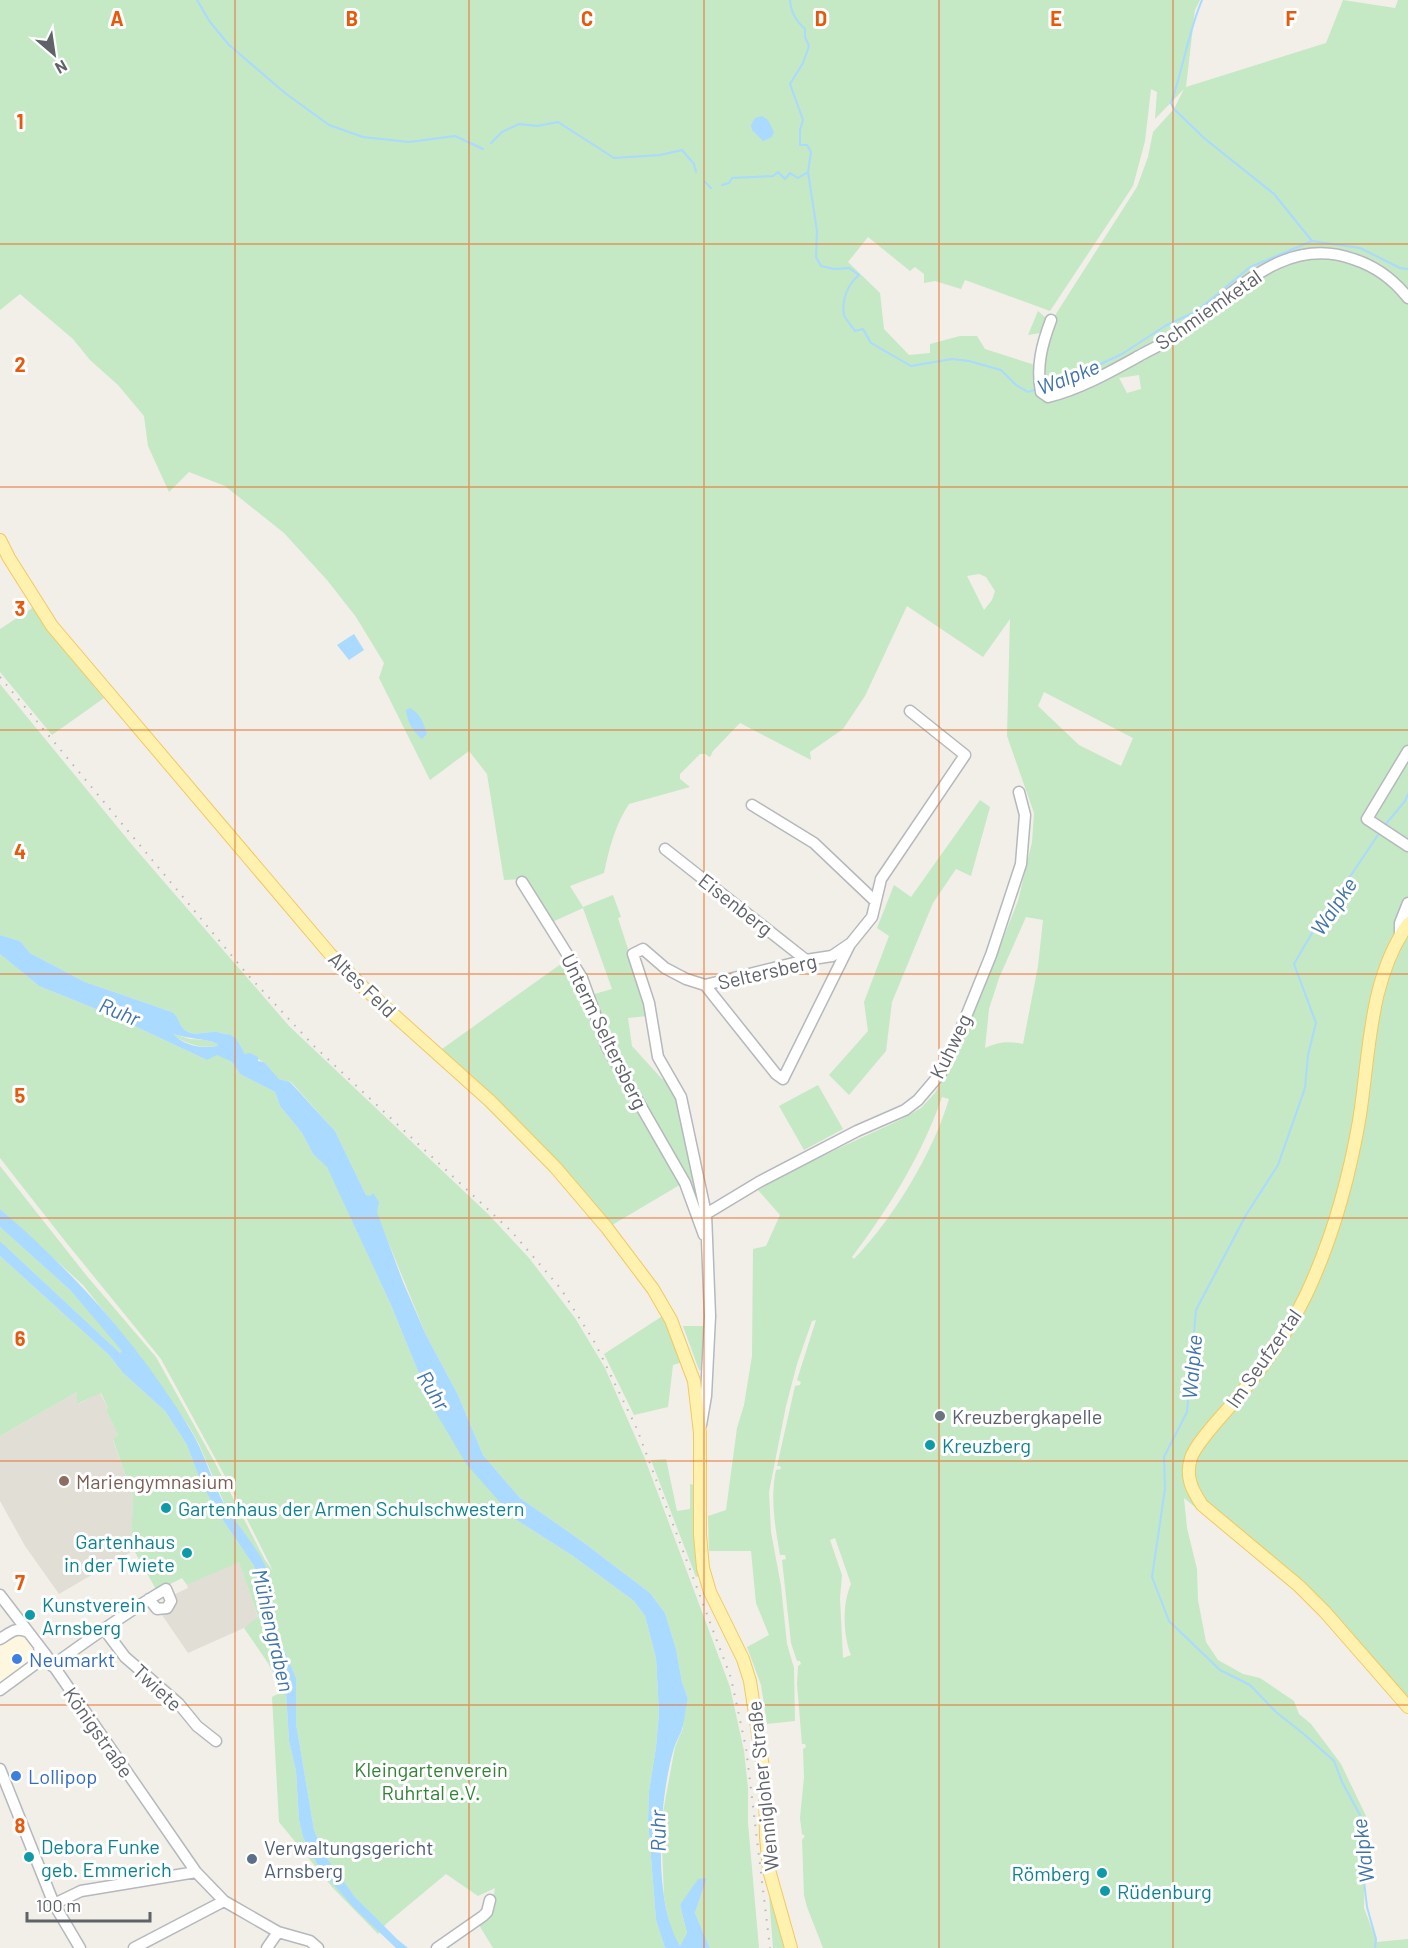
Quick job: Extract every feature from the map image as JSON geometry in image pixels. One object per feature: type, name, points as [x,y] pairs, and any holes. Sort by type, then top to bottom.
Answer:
[{"type":"main road","name":"Altes Feld","points":[[0,540],[52,626],[330,954],[364,988],[508,1119],[555,1167],[605,1226],[652,1289],[671,1320],[694,1381],[700,1433]]},
{"type":"main road","name":"Im Seufzertal","points":[[1408,924],[1389,957],[1377,993],[1358,1123],[1345,1184],[1331,1231],[1306,1294],[1285,1333],[1256,1375],[1191,1456],[1188,1478],[1191,1489],[1202,1505],[1299,1586],[1325,1612],[1408,1707]]},
{"type":"main road","name":"Wennigloher Straße","points":[[700,1433],[700,1535],[703,1568],[710,1593],[742,1659],[750,1681],[765,1780],[769,1870],[790,1948]]},
{"type":"street","name":"Schmiemketal","points":[[1051,320],[1042,346],[1040,386],[1048,397],[1116,368],[1174,337],[1257,274],[1288,257],[1319,252],[1341,254],[1384,274],[1400,287],[1408,298]]},
{"type":"street","name":"Seltersberg","points":[[706,1214],[681,1097],[658,1057],[649,1003],[633,954],[643,949],[665,968],[705,985],[806,960],[832,956],[851,943],[872,917],[881,879],[965,755],[910,711]]},
{"type":"street","points":[[1408,751],[1367,819],[1408,846]]},
{"type":"street","name":"Kuhweg","points":[[706,1214],[759,1182],[857,1131],[905,1110],[918,1100],[941,1073],[991,955],[1020,864],[1025,815],[1019,792]]},
{"type":"street","points":[[752,805],[814,843],[875,901]]},
{"type":"street","name":"Eisenberg","points":[[665,849],[806,960]]},
{"type":"street","name":"Unterm Seltersberg","points":[[522,882],[582,978],[607,1047],[685,1183],[709,1250]]},
{"type":"street","points":[[1400,935],[1400,923],[1408,903]]},
{"type":"street","points":[[705,985],[776,1074],[783,1079],[851,943]]},
{"type":"street","name":"Wennigloher Straße","points":[[700,1433],[707,1380],[710,1316],[706,1214]]},
{"type":"street","points":[[694,1381],[707,1380]]},
{"type":"street","name":"Königstraße","points":[[0,1596],[21,1620],[196,1872],[224,1901],[278,1932],[310,1941],[318,1948]]},
{"type":"street","points":[[0,1690],[36,1665],[42,1663],[51,1665],[149,1599]]},
{"type":"street","points":[[12,1612],[15,1622],[12,1631]]},
{"type":"street","points":[[0,1639],[21,1628],[28,1632]]},
{"type":"street","name":"Twiete","points":[[104,1629],[129,1660],[179,1704],[197,1726],[216,1741]]},
{"type":"street","points":[[36,1665],[40,1656],[39,1646]]},
{"type":"street","points":[[0,1769],[54,1904],[80,1948]]},
{"type":"street","points":[[54,1904],[81,1891],[196,1872]]},
{"type":"street","points":[[437,1948],[483,1916],[487,1912],[490,1900]]},
{"type":"street","points":[[134,1948],[224,1901]]},
{"type":"street","points":[[267,1948],[278,1932]]},
{"type":"shaded area","name":"Mariengymnasium","points":[[77,1392],[78,1404],[100,1393],[118,1435],[113,1440],[133,1497],[131,1552],[59,1594],[25,1546],[0,1501],[0,1436]]},
{"type":"shaded area","points":[[239,1561],[258,1618],[244,1628],[188,1653],[162,1615],[173,1609],[175,1594],[188,1588],[187,1585]]},
{"type":"shaded area","name":"Neumarkt","points":[[18,1633],[27,1636],[37,1652],[32,1661],[0,1684],[0,1645]]},
{"type":"green space","points":[[0,0],[1200,0],[1195,10],[1186,87],[1326,43],[1343,0],[1395,8],[1398,0],[1408,0],[1408,1714],[1299,1592],[1184,1498],[1187,1528],[1197,1569],[1198,1600],[1206,1642],[1218,1660],[1243,1674],[1260,1678],[1294,1701],[1299,1714],[1311,1724],[1341,1764],[1366,1816],[1364,1908],[1377,1942],[1408,1939],[1408,1948],[823,1948],[807,1907],[804,1895],[802,1840],[805,1836],[802,1834],[800,1818],[804,1777],[803,1749],[806,1747],[802,1744],[797,1684],[798,1666],[801,1664],[797,1661],[791,1643],[782,1560],[786,1559],[785,1555],[780,1555],[773,1491],[776,1470],[781,1469],[777,1466],[795,1386],[800,1385],[801,1382],[797,1380],[816,1320],[812,1321],[797,1364],[769,1492],[771,1532],[781,1586],[787,1644],[794,1668],[795,1721],[767,1724],[761,1685],[747,1647],[769,1635],[756,1603],[751,1551],[709,1551],[708,1516],[726,1510],[737,1428],[744,1405],[752,1356],[753,1249],[766,1246],[780,1215],[758,1190],[811,1161],[921,1108],[935,1093],[955,1059],[1018,901],[1032,842],[1034,813],[1007,736],[1010,619],[983,657],[907,606],[865,696],[843,729],[810,752],[811,760],[740,723],[710,757],[700,754],[680,774],[680,779],[690,787],[629,804],[616,829],[604,873],[570,886],[583,907],[613,895],[621,917],[618,918],[628,949],[629,960],[647,1016],[628,1018],[632,1046],[662,1079],[668,1079],[677,1095],[704,1217],[614,1053],[591,995],[612,989],[583,908],[550,923],[524,879],[504,880],[487,774],[469,751],[430,780],[379,678],[384,663],[356,617],[327,580],[284,533],[225,486],[189,472],[169,492],[148,446],[144,416],[118,385],[90,360],[73,339],[20,294],[0,310]],"holes":[[[1151,89],[1157,92],[1155,119],[1184,89],[1174,109],[1153,132],[1148,157],[1137,187],[1054,317],[1042,346],[1048,397],[1045,399],[1035,392],[1035,365],[985,349],[977,336],[960,336],[930,344],[930,353],[909,355],[884,329],[880,293],[848,262],[868,237],[910,271],[915,267],[924,274],[924,283],[935,281],[961,289],[965,280],[1050,311],[1133,186],[1145,141]],[[1139,375],[1141,389],[1127,393],[1119,378]],[[979,574],[986,577],[995,591],[992,600],[984,610],[967,576]],[[1044,692],[1133,738],[1121,766],[1079,745],[1038,706]],[[1026,917],[1043,920],[1038,966],[1023,1044],[1003,1043],[985,1048],[989,1009],[999,978]],[[942,1097],[949,1099],[933,1141],[910,1184],[883,1225],[854,1259],[852,1257],[891,1200],[925,1140]],[[835,1538],[851,1584],[846,1601],[845,1620],[846,1638],[851,1655],[843,1658],[840,1598],[842,1575],[830,1540]]]},
{"type":"green space","points":[[1038,311],[1046,318],[1040,333],[1028,335]]},
{"type":"green space","points":[[34,607],[64,649],[104,698],[52,735],[0,672],[0,629]]},
{"type":"green space","points":[[0,684],[133,846],[289,1026],[488,1214],[529,1258],[575,1318],[605,1368],[645,1459],[730,1687],[744,1751],[759,1948],[710,1948],[695,1913],[707,1878],[680,1905],[687,1933],[680,1947],[670,1928],[664,1896],[661,1823],[675,1747],[683,1728],[688,1699],[665,1613],[650,1593],[520,1498],[483,1455],[458,1395],[426,1335],[370,1197],[366,1195],[335,1131],[291,1082],[279,1079],[264,1062],[245,1054],[236,1038],[217,1032],[190,1033],[183,1028],[172,1012],[85,982],[30,953],[20,941],[0,935]]},
{"type":"green space","points":[[980,800],[990,807],[971,876],[956,869],[933,903],[892,1002],[886,1051],[849,1095],[829,1075],[868,1031],[864,1002],[889,936],[877,928],[894,885],[911,897]]},
{"type":"green space","name":"Kleingartenverein Ruhrtal e.V.","points":[[0,954],[39,986],[113,1016],[207,1060],[217,1054],[232,1062],[240,1074],[275,1092],[280,1106],[302,1133],[313,1154],[327,1166],[391,1305],[433,1408],[515,1519],[573,1556],[634,1601],[645,1616],[656,1658],[659,1713],[649,1791],[648,1820],[656,1920],[665,1948],[493,1948],[479,1925],[490,1917],[495,1888],[478,1896],[446,1874],[386,1924],[378,1934],[333,1888],[279,1822],[272,1697],[278,1694],[281,1688],[268,1663],[244,1628],[258,1617],[239,1562],[187,1585],[182,1578],[157,1591],[131,1545],[133,1497],[113,1439],[118,1435],[101,1393],[77,1404],[77,1392],[0,1436],[0,1256],[109,1355],[123,1373],[142,1359],[83,1285],[0,1209],[0,1166],[86,1275],[156,1357],[273,1571],[232,1489],[161,1359],[0,1158]],"holes":[[[142,1359],[190,1428],[225,1505],[263,1562],[278,1635],[296,1678],[296,1723],[314,1830],[326,1857],[343,1881],[383,1926],[319,1868],[303,1837],[299,1820],[296,1771],[289,1741],[285,1676],[267,1633],[254,1566],[202,1485],[187,1445],[165,1411],[124,1374]]]},
{"type":"green space","points":[[565,961],[578,982],[610,1064],[642,1112],[662,1153],[683,1183],[607,1228],[512,1115],[442,1049]]},
{"type":"green space","points":[[170,1033],[219,1044],[210,1047],[198,1046]]},
{"type":"green space","points":[[818,1085],[843,1129],[804,1150],[779,1106]]},
{"type":"green space","points":[[0,1227],[70,1290],[123,1351],[120,1353],[0,1241]]},
{"type":"green space","points":[[664,1315],[683,1362],[673,1365],[668,1407],[634,1415],[604,1354]]},
{"type":"green space","points":[[683,1326],[705,1326],[703,1371],[699,1370]]},
{"type":"green space","points":[[666,1459],[677,1511],[690,1509],[690,1484],[694,1485],[699,1576],[696,1577],[651,1460]]},
{"type":"green space","points":[[769,1895],[784,1948],[773,1948]]},
{"type":"water","points":[[762,116],[768,120],[774,132],[772,137],[763,141],[752,130],[751,125],[755,118]]},
{"type":"water","points":[[354,634],[364,650],[349,660],[337,645]]},
{"type":"water","points":[[410,708],[419,716],[424,726],[427,734],[422,739],[409,722],[406,710]]},
{"type":"water","name":"Ruhr","points":[[0,935],[20,941],[30,953],[85,982],[172,1012],[183,1028],[190,1033],[229,1034],[236,1038],[245,1054],[250,1053],[258,1057],[258,1061],[264,1062],[279,1079],[290,1082],[335,1131],[366,1195],[370,1196],[373,1193],[379,1202],[377,1212],[403,1282],[426,1335],[458,1395],[483,1455],[520,1498],[650,1593],[665,1613],[688,1699],[683,1726],[674,1748],[665,1794],[661,1849],[665,1903],[671,1927],[680,1946],[687,1933],[680,1905],[698,1879],[707,1878],[695,1913],[710,1948],[665,1948],[656,1920],[648,1820],[649,1791],[659,1713],[656,1658],[645,1616],[634,1601],[573,1556],[515,1519],[467,1465],[433,1408],[391,1305],[327,1167],[313,1154],[302,1133],[280,1106],[275,1092],[240,1074],[232,1062],[217,1055],[207,1060],[113,1016],[39,986],[0,954]],"holes":[[[173,1034],[207,1041],[218,1044],[211,1047],[193,1045]]]},
{"type":"water","name":"Mühlengraben","points":[[0,1209],[79,1284],[150,1368],[195,1438],[229,1513],[262,1559],[271,1582],[270,1591],[278,1635],[296,1678],[296,1723],[314,1830],[326,1857],[355,1897],[408,1948],[396,1948],[355,1909],[319,1868],[303,1837],[299,1820],[296,1771],[289,1741],[285,1676],[267,1633],[254,1566],[202,1485],[187,1445],[165,1411],[123,1373],[109,1355],[0,1256],[0,1241],[120,1353],[122,1351],[70,1290],[0,1227]]},
{"type":"waterway","points":[[197,0],[210,22],[229,45],[285,93],[329,125],[363,137],[409,142],[455,136],[483,149]]},
{"type":"waterway","name":"Walpke","points":[[790,0],[794,16],[805,29],[805,37],[809,46],[803,63],[790,84],[803,120],[800,145],[807,145],[811,152],[808,172],[817,231],[816,257],[821,266],[834,269],[849,268],[859,275],[845,298],[843,309],[846,319],[855,331],[863,329],[871,343],[911,366],[952,359],[969,361],[1001,370],[1016,385],[1028,392],[1037,389]]},
{"type":"waterway","points":[[1202,0],[1171,103],[1174,109],[1204,138],[1274,194],[1312,241]]},
{"type":"waterway","points":[[491,143],[502,132],[519,124],[537,126],[558,122],[614,158],[660,155],[682,150],[694,164],[696,172]]},
{"type":"waterway","points":[[722,185],[729,183],[732,178],[773,176],[778,172],[785,179],[790,173],[798,178],[808,172]]},
{"type":"waterway","points":[[705,182],[711,188]]},
{"type":"waterway","name":"Walpke","points":[[1043,387],[1073,377],[1122,354],[1165,326],[1197,311],[1250,267],[1312,241],[1360,248],[1400,268],[1408,269]]},
{"type":"waterway","name":"Walpke","points":[[1385,825],[1408,794]]},
{"type":"waterway","name":"Walpke","points":[[1375,1948],[1376,1939],[1367,1907],[1362,1864],[1360,1815],[1342,1782],[1334,1761],[1276,1712],[1250,1685],[1220,1670],[1169,1621],[1152,1577],[1165,1489],[1164,1457],[1187,1412],[1196,1310],[1246,1215],[1278,1165],[1305,1088],[1308,1055],[1316,1023],[1294,964],[1312,933],[1380,832]]},
{"type":"railway","points":[[0,677],[247,974],[313,1045],[512,1232],[561,1289],[595,1343],[637,1429],[731,1678],[746,1748],[770,1948]]},
{"type":"place","name":"Kreuzbergkapelle","points":[[940,1416]]},
{"type":"place","name":"Kreuzberg","points":[[930,1445]]},
{"type":"place","name":"Mariengymnasium","points":[[64,1481]]},
{"type":"place","name":"Gartenhaus der Armen Schulschwestern","points":[[166,1508]]},
{"type":"place","name":"Gartenhaus in der Twiete","points":[[187,1553]]},
{"type":"place","name":"Kunstverein Arnsberg","points":[[30,1615]]},
{"type":"place","name":"Neumarkt","points":[[17,1659]]},
{"type":"place","name":"Lollipop","points":[[16,1776]]},
{"type":"place","name":"Debora Funke geb. Emmerich","points":[[29,1857]]},
{"type":"place","name":"Verwaltungsgericht Arnsberg","points":[[252,1859]]},
{"type":"place","name":"Römberg","points":[[1102,1873]]},
{"type":"place","name":"Rüdenburg","points":[[1105,1891]]}]
